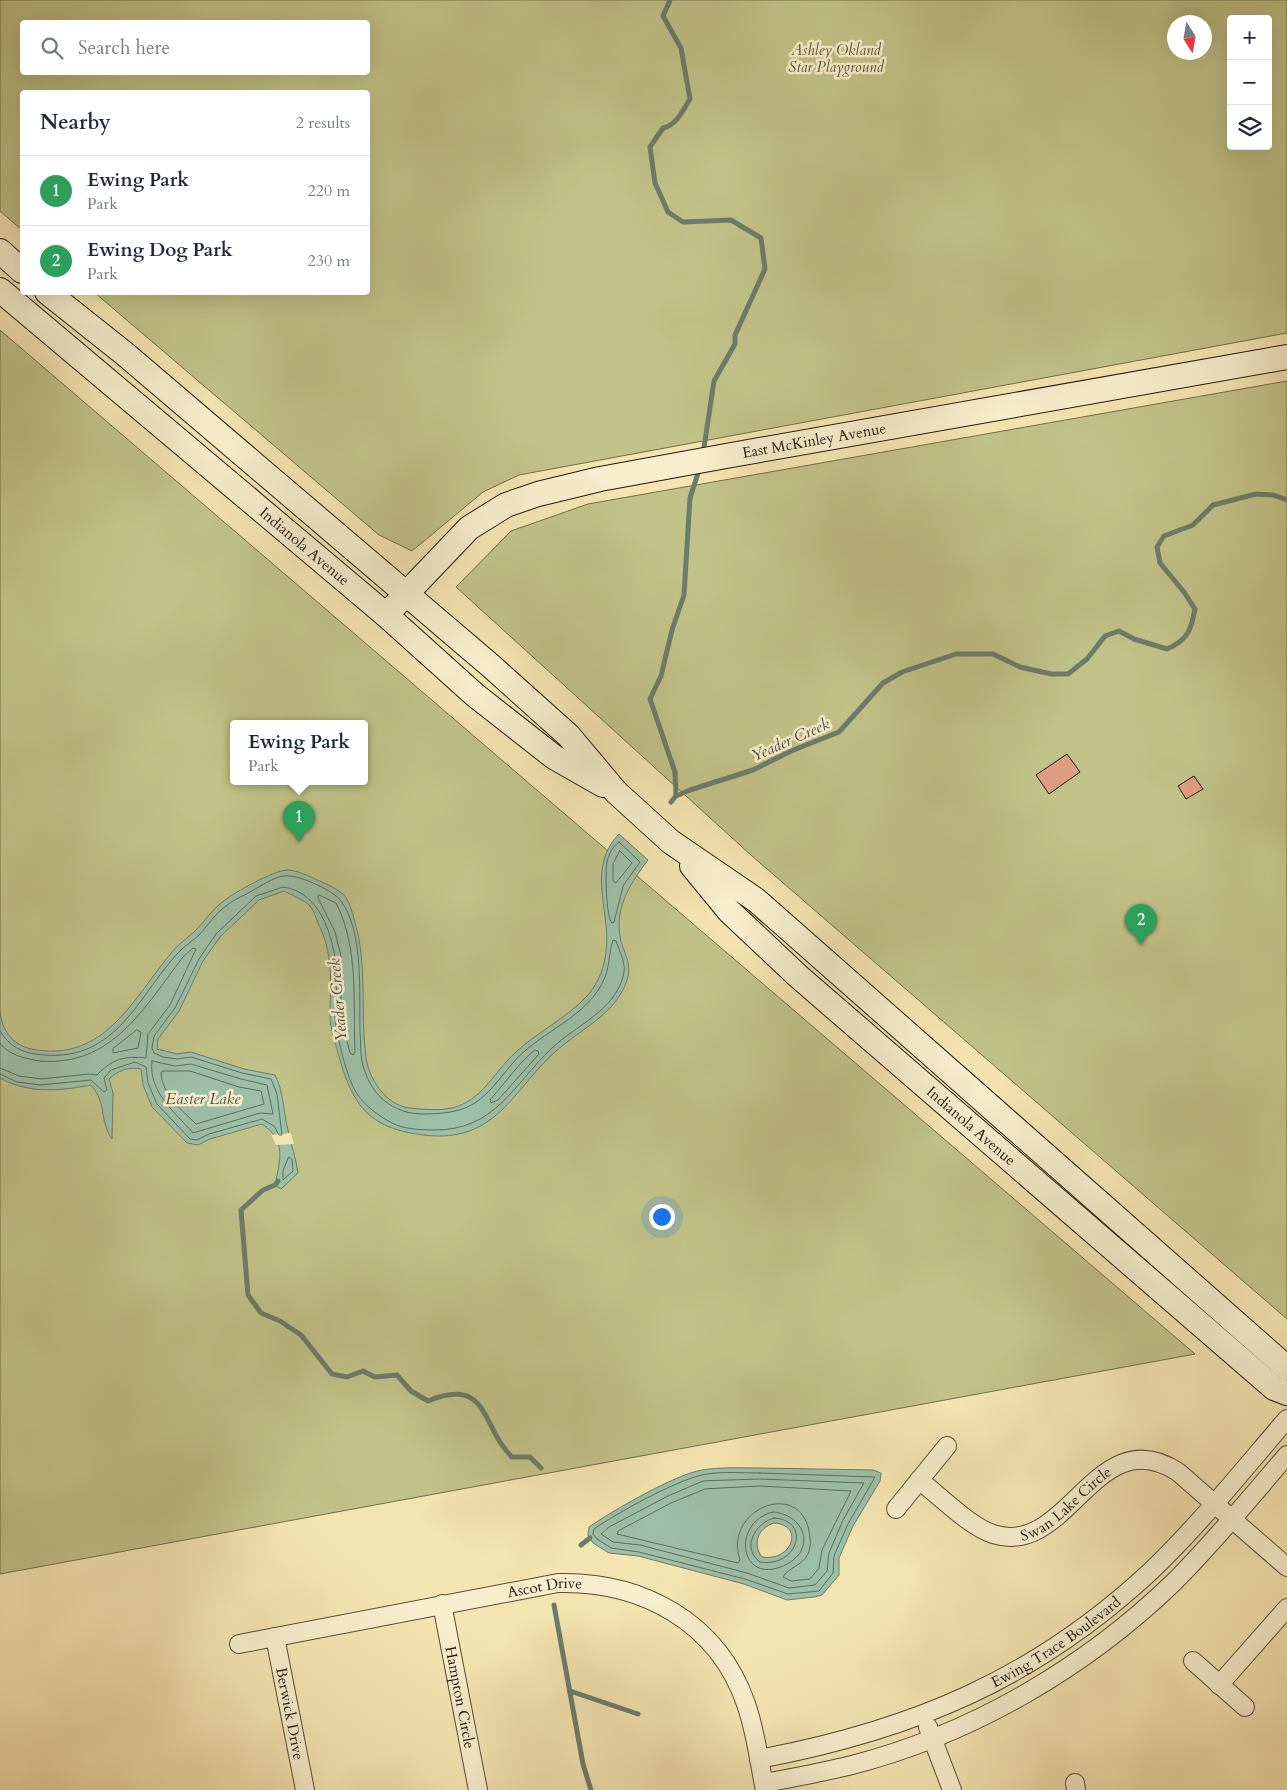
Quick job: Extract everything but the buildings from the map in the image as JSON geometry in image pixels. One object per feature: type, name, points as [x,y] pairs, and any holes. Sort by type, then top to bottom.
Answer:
[{"type":"main road","points":[[0,251],[20,269]]},
{"type":"main road","name":"Indianola Avenue","points":[[0,290],[386,616],[475,695],[554,757],[616,792]]},
{"type":"main road","name":"Indianola Avenue","points":[[51,295],[132,360],[569,736],[616,792],[671,842],[763,906],[1287,1368]]},
{"type":"main road","name":"East McKinley Avenue","points":[[386,616],[469,528],[506,505],[538,494],[726,456],[1287,357]]},
{"type":"main road","name":"Indianola Avenue","points":[[671,842],[729,911],[798,976],[1274,1388],[1287,1393]]},
{"type":"street","name":"Ewing Trace Boulevard","points":[[759,1759],[849,1740],[924,1715],[991,1684],[1030,1662],[1075,1633],[1116,1602],[1151,1570],[1214,1503],[1287,1419]]},
{"type":"street","points":[[896,1510],[947,1446]]},
{"type":"street","name":"Ewing Trace Boulevard","points":[[764,1787],[853,1764],[932,1738],[1005,1705],[1053,1677],[1096,1647],[1174,1582],[1287,1455]]},
{"type":"street","name":"Swan Lake Circle","points":[[920,1480],[981,1529],[1007,1537],[1021,1536],[1035,1532],[1106,1472],[1122,1462],[1150,1459],[1165,1464],[1214,1503],[1287,1567]]},
{"type":"street","name":"Ascot Drive","points":[[239,1644],[539,1585],[585,1582],[634,1592],[657,1602],[680,1616],[701,1633],[724,1661],[746,1704],[764,1787]]},
{"type":"street","name":"Hampton Circle","points":[[442,1604],[478,1790]]},
{"type":"street","points":[[1219,1685],[1287,1608]]},
{"type":"street","name":"Berwick Drive","points":[[275,1637],[305,1790]]},
{"type":"street","points":[[1193,1661],[1245,1708]]},
{"type":"street","points":[[924,1715],[952,1790]]},
{"type":"green space","name":"Ashley Okland Star Playground","points":[[0,0],[1287,0],[1287,333],[519,475],[483,492],[412,551],[379,535],[97,295],[370,295],[370,90],[20,90],[20,228],[0,211]]},
{"type":"green space","points":[[0,330],[1195,1354],[0,1574]]},
{"type":"green space","points":[[1287,381],[1287,1319],[752,856],[456,587],[511,531],[588,504]]},
{"type":"water","name":"Easter Lake","points":[[619,834],[648,860],[630,886],[620,915],[621,942],[629,968],[629,974],[622,992],[597,1020],[556,1051],[501,1111],[486,1123],[469,1131],[448,1136],[404,1132],[375,1119],[356,1100],[343,1071],[332,1030],[330,1016],[330,969],[327,946],[310,906],[284,891],[259,900],[220,937],[203,961],[179,1011],[158,1039],[157,1049],[177,1054],[191,1052],[244,1069],[275,1075],[282,1095],[286,1123],[298,1173],[281,1189],[275,1185],[280,1152],[275,1137],[270,1130],[262,1124],[210,1139],[198,1145],[187,1143],[152,1107],[143,1085],[141,1069],[132,1068],[124,1070],[109,1079],[113,1093],[112,1139],[105,1125],[99,1099],[91,1085],[44,1090],[22,1087],[0,1078],[0,1011],[5,1030],[13,1040],[31,1049],[57,1051],[79,1046],[98,1037],[115,1023],[175,949],[196,930],[215,908],[265,877],[289,870],[306,875],[337,890],[345,896],[350,906],[361,953],[366,1058],[371,1074],[380,1090],[393,1102],[409,1108],[430,1110],[452,1108],[472,1099],[480,1093],[507,1061],[524,1045],[579,1004],[596,983],[604,963],[607,942],[602,894],[603,863],[609,848]]},
{"type":"water","points":[[753,1468],[873,1470],[881,1473],[880,1481],[853,1526],[839,1558],[839,1575],[822,1595],[787,1600],[744,1584],[638,1556],[609,1553],[593,1543],[588,1535],[589,1527],[599,1520],[644,1494],[677,1478],[702,1470]],"holes":[[[774,1523],[784,1525],[792,1536],[791,1543],[787,1549],[781,1554],[772,1557],[762,1557],[757,1547],[758,1537],[768,1525]]]},
{"type":"pier","points":[[291,1133],[294,1144],[276,1145],[271,1135]]},
{"type":"waterway","points":[[670,0],[663,16],[681,48],[690,99],[679,116],[672,124],[663,128],[650,147],[655,183],[668,212],[683,222],[731,220],[761,238],[765,269],[735,335],[735,344],[714,381],[703,454]]},
{"type":"waterway","points":[[676,796],[675,772],[650,699],[661,676],[672,630],[684,595],[690,498],[700,467]]},
{"type":"waterway","name":"Yeader Creek","points":[[671,802],[676,796],[690,790],[753,770],[791,751],[839,732],[883,683],[902,672],[956,654],[993,654],[1020,667],[1051,674],[1068,674],[1087,659],[1105,636],[1119,631],[1134,639],[1167,649],[1174,646],[1184,638],[1190,629],[1195,609],[1184,592],[1160,563],[1157,547],[1164,536],[1193,525],[1213,505],[1256,494],[1273,495],[1287,500]]},
{"type":"waterway","points":[[278,1181],[275,1185],[263,1190],[241,1210],[248,1295],[261,1313],[280,1321],[301,1335],[332,1374],[347,1377],[363,1371],[375,1377],[397,1375],[411,1391],[428,1401],[448,1395],[463,1395],[473,1400],[481,1408],[502,1445],[512,1457],[530,1457],[541,1468]]},
{"type":"waterway","points":[[581,1545],[590,1538]]},
{"type":"waterway","points":[[554,1605],[583,1764],[591,1790]]},
{"type":"waterway","points":[[570,1691],[638,1714]]},
{"type":"place","name":"Ewing Park","points":[[299,842]]},
{"type":"place","name":"Ewing Dog Park","points":[[1141,945]]}]
